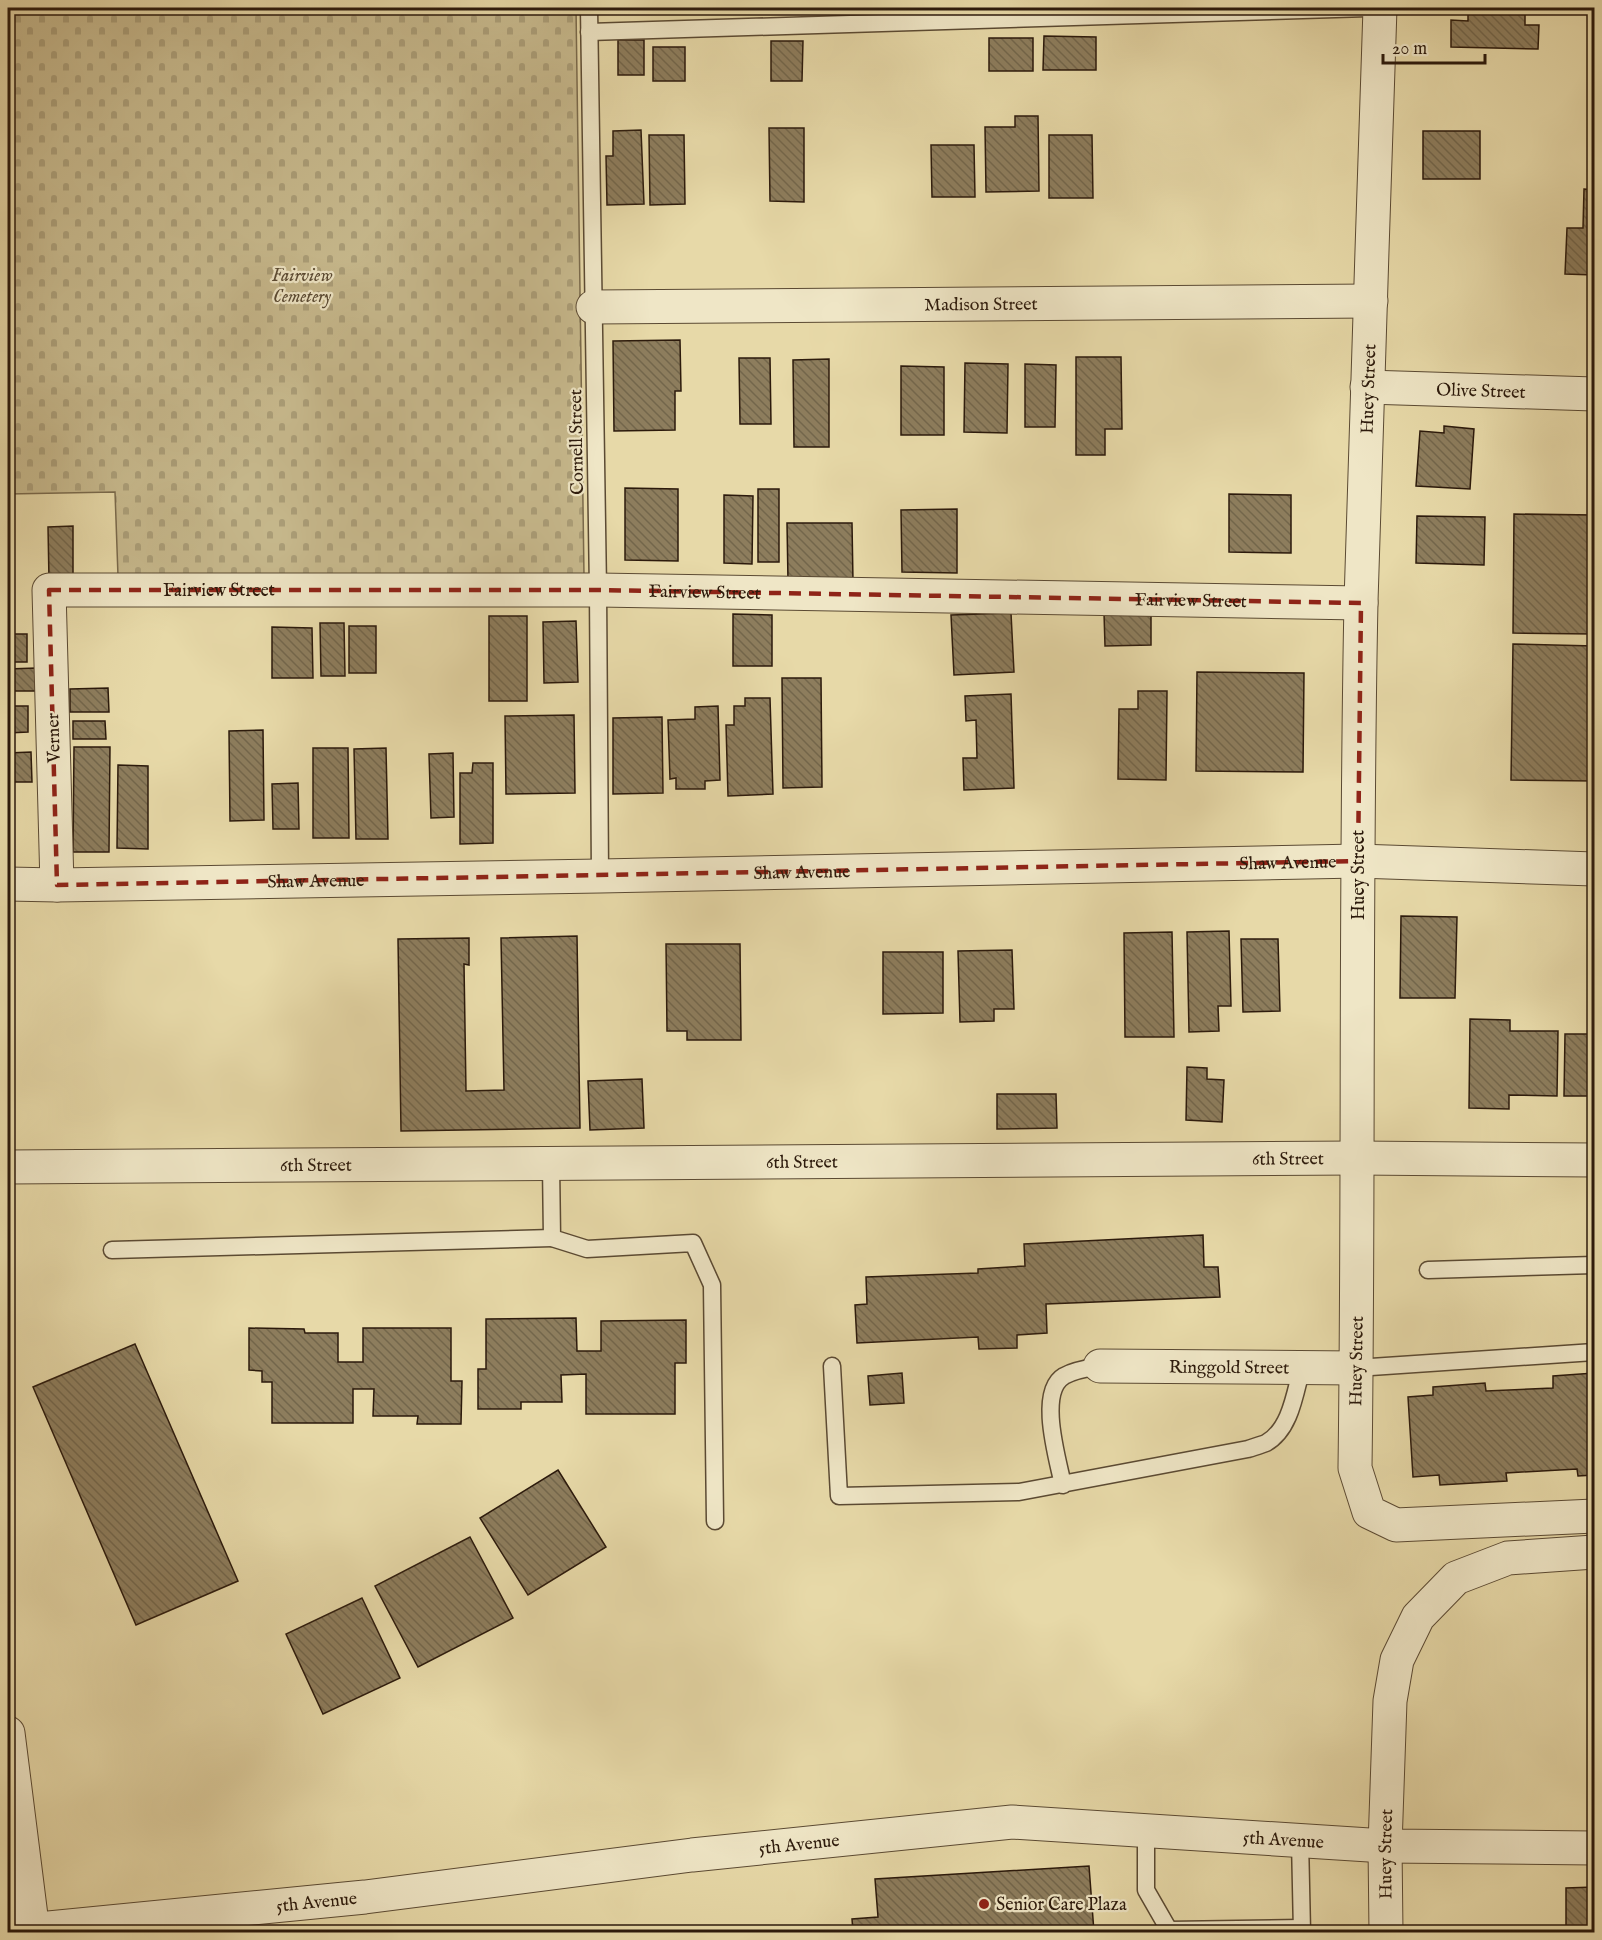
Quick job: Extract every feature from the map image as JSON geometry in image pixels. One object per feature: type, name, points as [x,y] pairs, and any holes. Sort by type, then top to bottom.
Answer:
[{"type":"street","name":"Huey Street","points":[[1380,8],[1361,603],[1355,1468],[1369,1512],[1396,1525],[1594,1516]]},
{"type":"street","name":"Madison Street","points":[[593,307],[1371,301]]},
{"type":"street","name":"Olive Street","points":[[1367,387],[1594,394]]},
{"type":"street","name":"Fairview Street","points":[[49,591],[598,590],[1361,603]]},
{"type":"street","name":"Verner","points":[[49,591],[57,885]]},
{"type":"street","name":"Shaw Avenue","points":[[8,884],[600,876],[1358,861],[1594,869]]},
{"type":"street","name":"6th Street","points":[[8,1167],[1358,1158],[1594,1160]]},
{"type":"street","name":"Ringgold Street","points":[[1100,1366],[1356,1368]]},
{"type":"street","name":"Huey Street","points":[[1386,1932],[1390,1701],[1397,1660],[1418,1617],[1456,1578],[1508,1558],[1594,1552]]},
{"type":"street","points":[[8,1733],[24,1931]]},
{"type":"street","name":"5th Avenue","points":[[24,1931],[364,1897],[692,1856],[1012,1822],[1386,1846],[1594,1848]]},
{"type":"lane","name":"Cornell Street","points":[[589,8],[600,876]]},
{"type":"lane","points":[[589,32],[1368,8]]},
{"type":"lane","points":[[551,1164],[552,1238]]},
{"type":"lane","points":[[112,1250],[552,1238],[587,1249],[693,1243],[712,1285],[715,1521]]},
{"type":"lane","points":[[1428,1270],[1594,1265]]},
{"type":"lane","points":[[1356,1368],[1594,1352]]},
{"type":"lane","points":[[832,1366],[839,1496],[1019,1492],[1248,1449],[1266,1443],[1279,1433],[1287,1419],[1302,1367]]},
{"type":"lane","points":[[1063,1485],[1053,1438],[1052,1392],[1062,1377],[1100,1366]]},
{"type":"lane","points":[[1146,1831],[1146,1890],[1169,1930],[1301,1930],[1300,1840]]},
{"type":"highlighted area","points":[[49,590],[598,590],[1361,603],[1358,861],[57,885]]},
{"type":"green space","name":"Fairview Cemetery","points":[[8,8],[576,8],[584,576],[118,576],[115,492],[8,494]]},
{"type":"building","points":[[1468,8],[1525,8],[1525,25],[1539,25],[1538,49],[1451,47],[1451,20],[1468,21]]},
{"type":"building","points":[[1044,36],[1096,37],[1096,70],[1043,70]]},
{"type":"building","points":[[989,38],[1033,38],[1033,71],[989,71]]},
{"type":"building","points":[[618,40],[644,40],[644,75],[618,75]]},
{"type":"building","points":[[771,41],[803,41],[802,81],[771,81]]},
{"type":"building","points":[[653,47],[685,47],[685,81],[653,81]]},
{"type":"building","points":[[1015,116],[1038,116],[1039,191],[986,192],[985,127],[1015,127]]},
{"type":"building","points":[[769,128],[804,128],[804,202],[770,201]]},
{"type":"building","points":[[641,130],[644,204],[607,205],[606,156],[613,156],[613,131]]},
{"type":"building","points":[[1423,131],[1480,131],[1480,179],[1423,179]]},
{"type":"building","points":[[649,135],[684,135],[685,204],[650,205]]},
{"type":"building","points":[[1049,135],[1092,135],[1093,198],[1049,198]]},
{"type":"building","points":[[931,145],[974,145],[975,197],[932,197]]},
{"type":"building","points":[[1584,189],[1594,190],[1594,275],[1565,274],[1567,228],[1583,228]]},
{"type":"building","points":[[680,340],[681,391],[675,391],[675,430],[614,431],[613,341]]},
{"type":"building","points":[[1076,357],[1121,357],[1122,429],[1105,429],[1105,455],[1076,455]]},
{"type":"building","points":[[739,358],[770,358],[771,424],[740,424]]},
{"type":"building","points":[[829,359],[829,447],[794,447],[793,360]]},
{"type":"building","points":[[965,363],[1008,364],[1007,433],[964,432]]},
{"type":"building","points":[[1025,364],[1056,365],[1055,427],[1025,427]]},
{"type":"building","points":[[901,366],[944,367],[944,435],[901,435]]},
{"type":"building","points":[[1444,426],[1474,429],[1470,489],[1416,486],[1420,431],[1444,433]]},
{"type":"building","points":[[625,488],[678,489],[678,561],[625,560]]},
{"type":"building","points":[[758,489],[779,489],[779,562],[758,562]]},
{"type":"building","points":[[1229,494],[1291,495],[1291,553],[1229,552]]},
{"type":"building","points":[[724,495],[753,496],[752,564],[724,563]]},
{"type":"building","points":[[957,509],[957,573],[902,572],[901,510]]},
{"type":"building","points":[[1514,514],[1594,515],[1593,634],[1513,633]]},
{"type":"building","points":[[1417,516],[1485,517],[1484,565],[1416,563]]},
{"type":"building","points":[[787,523],[852,523],[853,581],[788,581]]},
{"type":"building","points":[[73,526],[73,579],[49,580],[48,527]]},
{"type":"building","points":[[1151,612],[1151,645],[1105,646],[1104,613]]},
{"type":"building","points":[[1011,613],[1014,672],[954,675],[951,615]]},
{"type":"building","points":[[733,614],[772,615],[772,666],[733,666]]},
{"type":"building","points":[[489,616],[527,616],[527,701],[489,701]]},
{"type":"building","points":[[576,621],[578,682],[544,683],[543,622]]},
{"type":"building","points":[[320,623],[344,623],[345,676],[321,676]]},
{"type":"building","points":[[349,626],[376,626],[376,673],[349,673]]},
{"type":"building","points":[[272,627],[312,628],[313,678],[272,678]]},
{"type":"building","points":[[8,634],[27,634],[27,662],[8,662]]},
{"type":"building","points":[[1513,644],[1594,646],[1594,781],[1511,780]]},
{"type":"building","points":[[36,668],[36,691],[8,691],[8,669]]},
{"type":"building","points":[[1197,672],[1304,673],[1303,772],[1196,771]]},
{"type":"building","points":[[782,678],[821,678],[822,787],[783,788]]},
{"type":"building","points":[[108,688],[109,712],[70,712],[70,689]]},
{"type":"building","points":[[1138,691],[1167,691],[1166,780],[1118,779],[1119,709],[1138,709]]},
{"type":"building","points":[[1011,694],[1014,788],[964,790],[963,758],[977,758],[976,720],[966,721],[965,696]]},
{"type":"building","points":[[745,698],[770,698],[773,794],[728,796],[726,725],[734,725],[734,706],[745,706]]},
{"type":"building","points":[[8,706],[28,706],[28,732],[8,733]]},
{"type":"building","points":[[718,706],[720,780],[705,781],[705,789],[676,789],[676,778],[670,779],[668,720],[695,719],[695,707]]},
{"type":"building","points":[[574,715],[575,793],[506,794],[505,716]]},
{"type":"building","points":[[662,717],[663,793],[613,794],[613,718]]},
{"type":"building","points":[[73,721],[105,721],[106,739],[73,739]]},
{"type":"building","points":[[263,730],[264,820],[230,821],[229,731]]},
{"type":"building","points":[[74,747],[110,747],[109,852],[73,852]]},
{"type":"building","points":[[313,748],[348,748],[349,838],[313,838]]},
{"type":"building","points":[[386,748],[388,839],[356,839],[354,749]]},
{"type":"building","points":[[31,752],[32,782],[8,782],[8,753]]},
{"type":"building","points":[[453,753],[454,817],[431,818],[429,754]]},
{"type":"building","points":[[473,763],[493,763],[493,843],[460,844],[460,773],[472,773]]},
{"type":"building","points":[[118,765],[148,766],[148,849],[117,848]]},
{"type":"building","points":[[298,783],[299,829],[273,829],[272,784]]},
{"type":"building","points":[[1401,916],[1457,917],[1455,998],[1400,998]]},
{"type":"building","points":[[1229,931],[1231,1006],[1218,1006],[1219,1031],[1189,1032],[1187,932]]},
{"type":"building","points":[[1172,932],[1174,1037],[1125,1037],[1124,933]]},
{"type":"building","points":[[577,936],[580,1128],[401,1131],[398,939],[469,938],[469,965],[464,964],[466,1091],[504,1090],[501,938]]},
{"type":"building","points":[[1241,939],[1278,939],[1280,1011],[1243,1012]]},
{"type":"building","points":[[666,944],[740,944],[741,1040],[687,1040],[687,1031],[667,1031]]},
{"type":"building","points":[[1012,950],[1014,1009],[994,1009],[994,1021],[960,1022],[958,951]]},
{"type":"building","points":[[883,952],[943,952],[943,1013],[883,1014]]},
{"type":"building","points":[[1470,1019],[1510,1020],[1510,1031],[1558,1031],[1557,1096],[1509,1095],[1509,1109],[1469,1108]]},
{"type":"building","points":[[1565,1034],[1594,1034],[1594,1096],[1564,1096]]},
{"type":"building","points":[[1187,1067],[1207,1068],[1207,1079],[1224,1080],[1222,1122],[1186,1120]]},
{"type":"building","points":[[642,1079],[644,1128],[590,1130],[588,1081]]},
{"type":"building","points":[[997,1094],[1056,1094],[1057,1128],[997,1129]]},
{"type":"building","points":[[1203,1235],[1204,1267],[1218,1267],[1220,1297],[1046,1304],[1047,1333],[1017,1335],[1017,1348],[979,1349],[978,1337],[857,1343],[855,1305],[867,1304],[866,1277],[978,1273],[978,1269],[1025,1266],[1024,1244]]},
{"type":"building","points":[[576,1318],[577,1351],[601,1351],[601,1321],[686,1320],[686,1363],[675,1363],[675,1414],[586,1414],[586,1374],[561,1375],[562,1402],[521,1402],[521,1409],[478,1409],[478,1369],[486,1369],[486,1319]]},
{"type":"building","points":[[249,1328],[304,1329],[305,1333],[338,1333],[338,1362],[363,1362],[363,1328],[451,1328],[451,1381],[462,1381],[461,1424],[417,1424],[418,1416],[373,1416],[374,1389],[353,1389],[353,1423],[272,1423],[272,1382],[262,1382],[262,1371],[249,1370]]},
{"type":"building","points":[[135,1344],[238,1581],[136,1625],[33,1387]]},
{"type":"building","points":[[902,1373],[904,1403],[870,1405],[868,1376]]},
{"type":"building","points":[[1594,1373],[1594,1475],[1578,1476],[1577,1469],[1506,1473],[1507,1481],[1440,1485],[1439,1475],[1413,1477],[1408,1397],[1433,1395],[1433,1387],[1485,1383],[1486,1391],[1553,1388],[1553,1376]]},
{"type":"building","points":[[558,1470],[606,1547],[528,1595],[480,1518]]},
{"type":"building","points":[[470,1537],[513,1618],[418,1667],[375,1586]]},
{"type":"building","points":[[362,1598],[400,1678],[323,1714],[286,1634]]},
{"type":"building","name":"Senior Care Plaza","points":[[1089,1866],[1094,1932],[853,1932],[852,1919],[878,1917],[875,1879]]},
{"type":"building","points":[[1594,1887],[1594,1932],[1566,1932],[1566,1888]]},
{"type":"place","name":"Senior Care Plaza","points":[[984,1904]]}]
